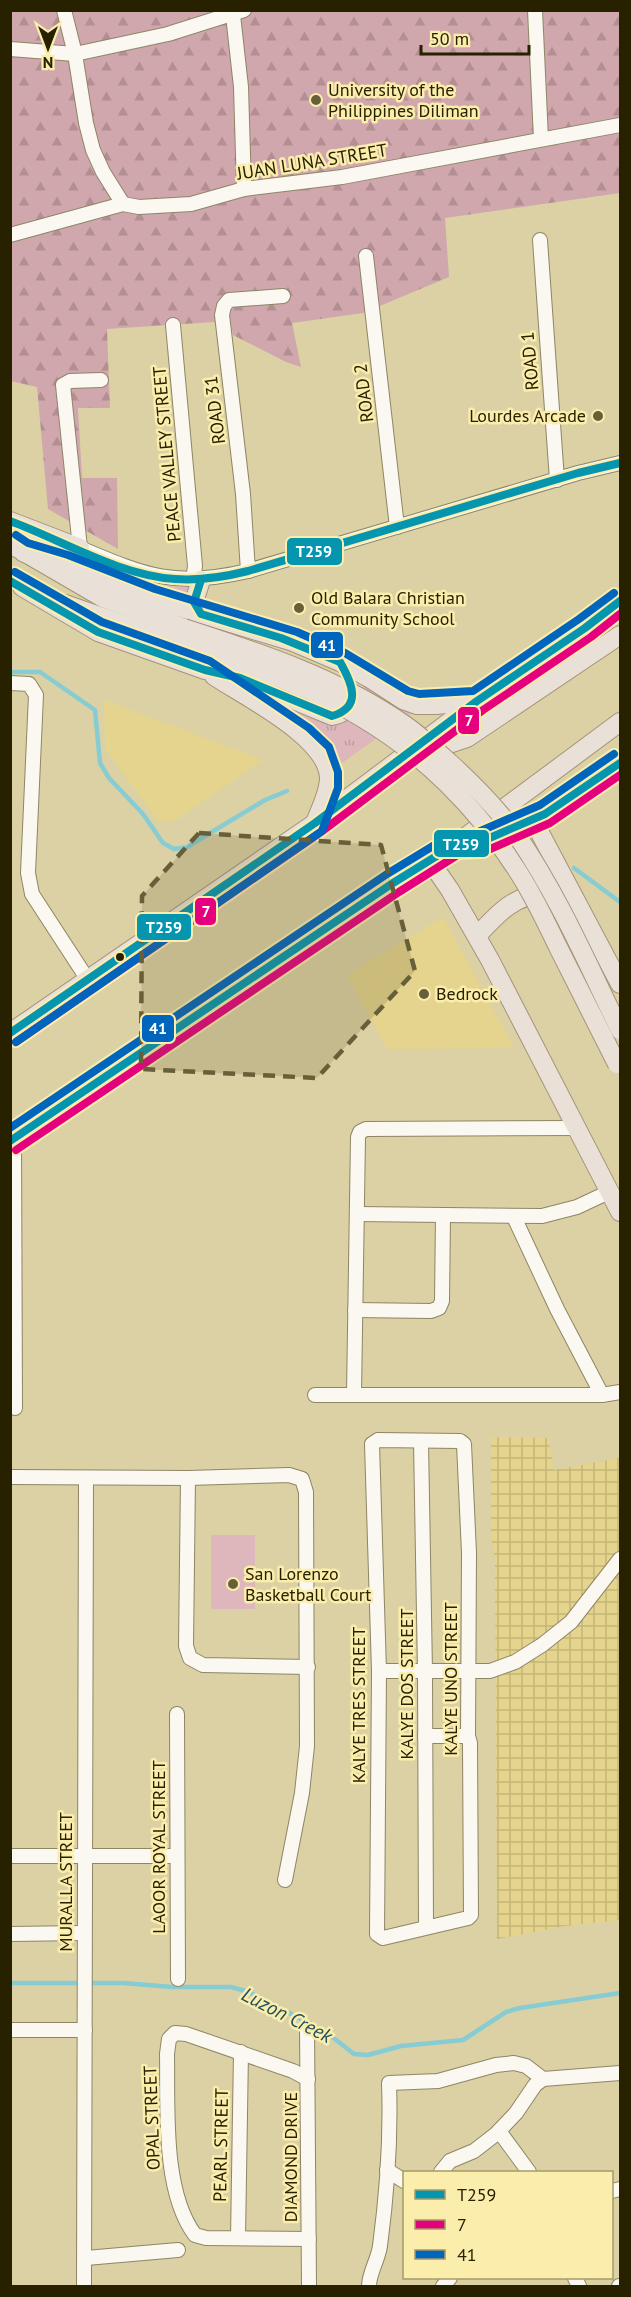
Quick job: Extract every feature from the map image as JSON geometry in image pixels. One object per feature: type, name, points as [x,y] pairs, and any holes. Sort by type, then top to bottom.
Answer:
[{"type":"main road","points":[[10,521],[80,548]]},
{"type":"main road","points":[[17,549],[152,599],[293,642],[340,662],[403,700],[417,705],[477,701]]},
{"type":"main road","points":[[17,549],[103,598],[182,636],[341,706],[396,740],[428,767],[486,827],[516,868],[539,907],[619,1068]]},
{"type":"main road","points":[[197,580],[194,602],[201,614]]},
{"type":"main road","points":[[16,584],[98,632],[205,670],[240,678],[332,716],[345,711],[352,698],[351,681],[340,662]]},
{"type":"main road","points":[[16,584],[105,619],[287,662],[348,691],[406,726],[459,771],[508,824],[549,886],[621,1030]]},
{"type":"main road","points":[[10,1033],[315,823],[477,701],[621,601]]},
{"type":"main road","points":[[393,763],[467,738],[621,635]]},
{"type":"main road","points":[[205,670],[270,712],[303,736],[320,753],[326,765],[328,778],[315,823]]},
{"type":"main road","points":[[12,1139],[384,889],[456,844],[621,722]]},
{"type":"main road","points":[[456,844],[478,843],[545,814],[621,763]]},
{"type":"main road","points":[[545,814],[540,823],[540,833],[621,984]]},
{"type":"main road","points":[[430,861],[477,936],[621,1212]]},
{"type":"main road","points":[[477,936],[501,909],[518,898],[532,893],[547,892],[561,895],[579,904]]},
{"type":"street","points":[[64,10],[75,54],[86,123],[93,150],[103,172],[123,204]]},
{"type":"street","points":[[535,10],[541,139]]},
{"type":"street","points":[[10,49],[75,54],[168,34],[238,13],[244,189]]},
{"type":"street","name":"JUAN LUNA STREET","points":[[10,235],[123,204],[139,207],[191,204],[244,189],[342,177],[621,126]]},
{"type":"street","name":"ROAD 1","points":[[540,240],[556,480]]},
{"type":"street","name":"ROAD 2","points":[[366,256],[397,527]]},
{"type":"street","name":"ROAD 31","points":[[248,571],[243,494],[222,315],[224,306],[229,300],[283,296]]},
{"type":"street","name":"PEACE VALLEY STREET","points":[[174,325],[197,580]]},
{"type":"street","points":[[101,380],[70,381],[63,386],[80,548],[137,571],[165,578],[197,580],[248,571],[621,463]]},
{"type":"street","points":[[10,683],[29,684],[36,695],[28,873],[32,894],[88,980]]},
{"type":"street","points":[[354,1394],[358,1137],[360,1132],[366,1129],[578,1128]]},
{"type":"street","points":[[12,1139],[15,1408]]},
{"type":"street","points":[[357,1214],[514,1217],[556,1213],[577,1207],[610,1191]]},
{"type":"street","points":[[355,1310],[431,1311],[439,1308],[442,1301],[443,1216]]},
{"type":"street","points":[[514,1217],[557,1309],[602,1395]]},
{"type":"street","points":[[315,1395],[602,1395],[621,1392]]},
{"type":"street","name":"KALYE TRES STREET","points":[[422,1441],[374,1441],[372,1444],[379,1671],[377,1934],[383,1938],[426,1927]]},
{"type":"street","name":"KALYE UNO STREET","points":[[422,1441],[464,1444],[469,1553],[468,1736],[470,1743],[471,1915],[468,1918],[426,1927]]},
{"type":"street","name":"KALYE DOS STREET","points":[[422,1441],[426,1927]]},
{"type":"street","points":[[10,1477],[188,1478],[289,1475],[302,1479],[306,1492],[308,1667],[306,1767],[285,1880]]},
{"type":"street","name":"MURALLA STREET","points":[[84,2286],[86,2258],[84,1856],[86,1478]]},
{"type":"street","points":[[188,1478],[186,1646],[190,1658],[203,1665],[308,1667]]},
{"type":"street","points":[[379,1671],[469,1672],[502,1668],[542,1645],[571,1622],[621,1559]]},
{"type":"street","name":"LAOOR ROYAL STREET","points":[[177,1714],[178,1979]]},
{"type":"street","points":[[425,1736],[468,1736]]},
{"type":"street","points":[[10,1856],[177,1856]]},
{"type":"street","points":[[10,1934],[84,1934]]},
{"type":"street","name":"DIAMOND DRIVE","points":[[307,2028],[309,2286]]},
{"type":"street","points":[[10,2030],[85,2030]]},
{"type":"street","name":"OPAL STREET","points":[[238,2238],[195,2235],[189,2227],[172,2179],[167,2054],[169,2039],[175,2033],[186,2034],[241,2052]]},
{"type":"street","points":[[241,2052],[293,2071],[308,2079]]},
{"type":"street","name":"PEARL STREET","points":[[238,2238],[241,2052]]},
{"type":"street","points":[[369,2286],[369,2279],[377,2261],[380,2246],[387,2170],[389,2083],[438,2081],[496,2064],[514,2063],[526,2066],[543,2079]]},
{"type":"street","points":[[442,2171],[450,2161],[474,2151],[499,2131],[516,2113],[535,2085],[543,2079],[621,2073]]},
{"type":"street","points":[[499,2131],[528,2171]]},
{"type":"street","points":[[387,2170],[403,2180]]},
{"type":"street","points":[[238,2238],[309,2239]]},
{"type":"street","points":[[86,2258],[178,2250]]},
{"type":"highlighted area","points":[[199,833],[381,845],[415,971],[317,1078],[141,1069],[142,896]]},
{"type":"shaded area","points":[[104,700],[263,760],[175,821],[158,821],[105,749]]},
{"type":"shaded area","points":[[443,917],[514,1048],[387,1049],[347,975]]},
{"type":"shaded area","points":[[491,1437],[548,1438],[554,1470],[620,1458],[620,1920],[565,1926],[497,1939],[495,1560],[491,1534]]},
{"type":"green space","name":"University of the Philippines Diliman","points":[[11,11],[620,11],[620,193],[445,218],[449,277],[363,313],[292,323],[301,367],[286,362],[233,335],[230,321],[107,329],[110,408],[78,408],[82,478],[117,478],[118,549],[48,509],[37,387],[11,381]]},
{"type":"green space","points":[[65,551],[162,585],[190,586],[185,604],[62,555]]},
{"type":"green space","points":[[362,684],[411,714],[339,765],[330,745],[323,737],[278,703],[362,690]]},
{"type":"green space","name":"San Lorenzo Basketball Court","points":[[211,1535],[255,1535],[255,1609],[211,1609]]},
{"type":"waterway","points":[[10,672],[40,672],[95,710],[100,763],[109,778],[143,814],[163,843],[174,849],[187,847],[265,800],[287,791]]},
{"type":"waterway","points":[[574,868],[620,902]]},
{"type":"waterway","name":"Luzon Creek","points":[[10,1983],[123,1983],[172,1987],[231,1987],[249,1992],[326,2032],[354,2054],[368,2055],[401,2046],[463,2040],[506,2012],[520,2008],[620,1993]]},
{"type":"transit line","name":"T259","points":[[10,521],[91,556],[133,571],[175,579],[203,579],[248,571],[578,473],[620,463]]},
{"type":"transit line","name":"41","points":[[16,535],[28,543],[68,555],[155,589],[297,632],[345,653],[408,691],[419,694],[473,691],[614,593]]},
{"type":"transit line","name":"41","points":[[15,572],[102,622],[210,661],[309,728],[329,747],[338,772],[338,788],[322,831],[16,1042]]},
{"type":"transit line","name":"T259","points":[[10,581],[98,632],[205,670],[240,678],[332,716],[348,707],[352,694],[351,686],[340,662],[281,638],[201,614],[194,602],[201,580]]},
{"type":"transit line","name":"T259","points":[[10,1033],[315,823],[477,701],[585,628],[620,601]]},
{"type":"transit line","name":"7","points":[[16,1042],[321,832],[483,710],[591,637],[620,614]]},
{"type":"transit line","name":"41","points":[[10,1128],[387,874],[451,835],[476,833],[540,805],[614,754]]},
{"type":"transit line","name":"T259","points":[[10,1141],[393,883],[456,844],[478,843],[545,814],[620,763]]},
{"type":"transit line","name":"7","points":[[16,1150],[459,854],[481,853],[550,823],[620,775]]},
{"type":"place","name":"University of the Philippines Diliman","points":[[316,100]]},
{"type":"place","name":"Lourdes Arcade","points":[[598,416]]},
{"type":"place","name":"Old Balara Christian Community School","points":[[299,608]]},
{"type":"place","name":"Bedrock","points":[[424,994]]},
{"type":"place","name":"San Lorenzo Basketball Court","points":[[233,1584]]}]
